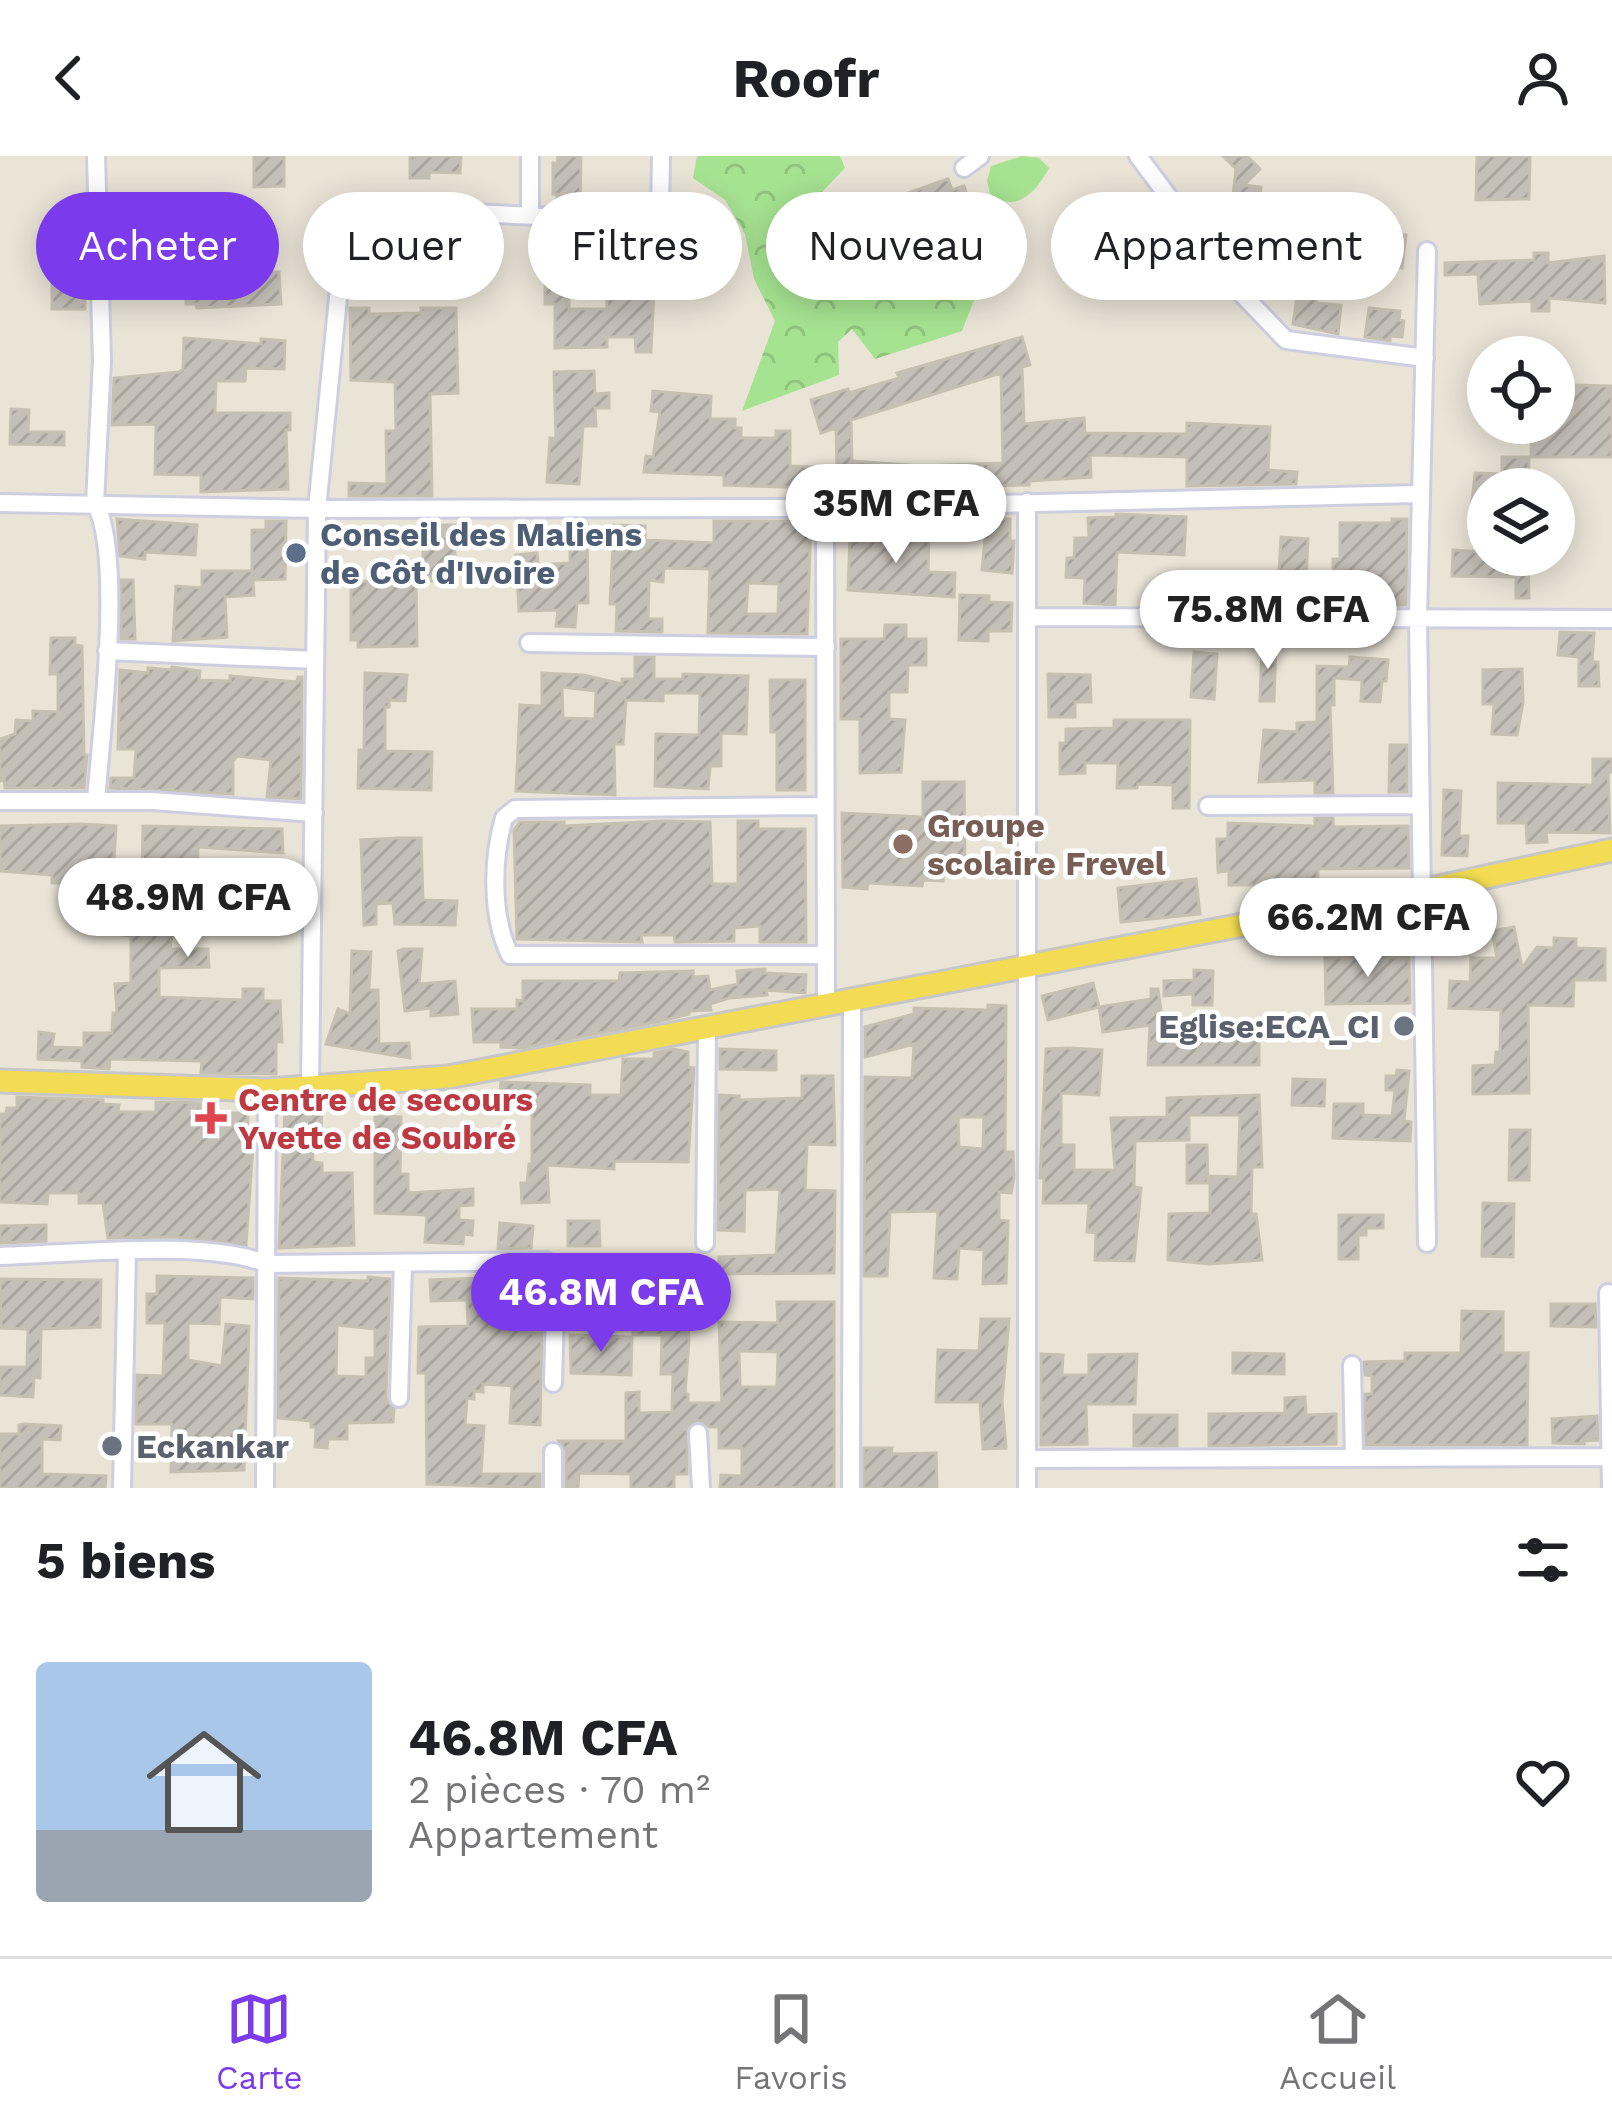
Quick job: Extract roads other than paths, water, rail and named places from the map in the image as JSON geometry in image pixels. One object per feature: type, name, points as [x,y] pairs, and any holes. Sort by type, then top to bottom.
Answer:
[{"type":"main road","points":[[0,1081],[267,1090],[448,1078],[1612,850]]},
{"type":"street","points":[[96,156],[101,360],[95,503],[105,520],[108,542],[96,801]]},
{"type":"street","points":[[530,156],[530,192]]},
{"type":"street","points":[[661,156],[661,192]]},
{"type":"street","points":[[964,168],[980,156]]},
{"type":"street","points":[[1138,156],[1238,290],[1286,340],[1425,358]]},
{"type":"street","points":[[310,1089],[317,509],[346,218],[350,210],[528,215]]},
{"type":"street","points":[[1426,250],[1418,618],[1426,1243]]},
{"type":"street","points":[[0,503],[317,509],[825,508],[1419,494]]},
{"type":"street","points":[[1027,502],[1028,1488]]},
{"type":"street","points":[[825,508],[826,1005]]},
{"type":"street","points":[[1027,616],[1612,619]]},
{"type":"street","points":[[529,643],[826,647]]},
{"type":"street","points":[[106,651],[315,660]]},
{"type":"street","points":[[0,801],[152,801],[314,813]]},
{"type":"street","points":[[1208,806],[1420,805]]},
{"type":"street","points":[[825,806],[515,809],[504,818],[497,866],[500,934],[510,955],[825,955]]},
{"type":"street","points":[[851,1488],[852,1000]]},
{"type":"street","points":[[705,1243],[706,1030]]},
{"type":"street","points":[[266,1488],[267,1090]]},
{"type":"street","points":[[0,1256],[178,1251],[249,1257],[267,1264],[546,1261],[554,1265],[553,1383]]},
{"type":"street","points":[[122,1488],[127,1253]]},
{"type":"street","points":[[399,1398],[403,1263]]},
{"type":"street","points":[[1608,1294],[1610,1488]]},
{"type":"street","points":[[1352,1364],[1354,1457]]},
{"type":"street","points":[[698,1433],[701,1488]]},
{"type":"street","points":[[553,1452],[553,1488]]},
{"type":"street","points":[[1028,1459],[1611,1457]]},
{"type":"place","name":"Conseil des Maliens de Côt d'Ivoire","points":[[296,553]]},
{"type":"place","name":"Groupe scolaire Frevel","points":[[903,844]]},
{"type":"place","name":"Eglise:ECA_CI","points":[[1404,1026]]},
{"type":"place","name":"Centre de secours Yvette de Soubré","points":[[211,1118]]},
{"type":"place","name":"Eckankar","points":[[112,1446]]}]
